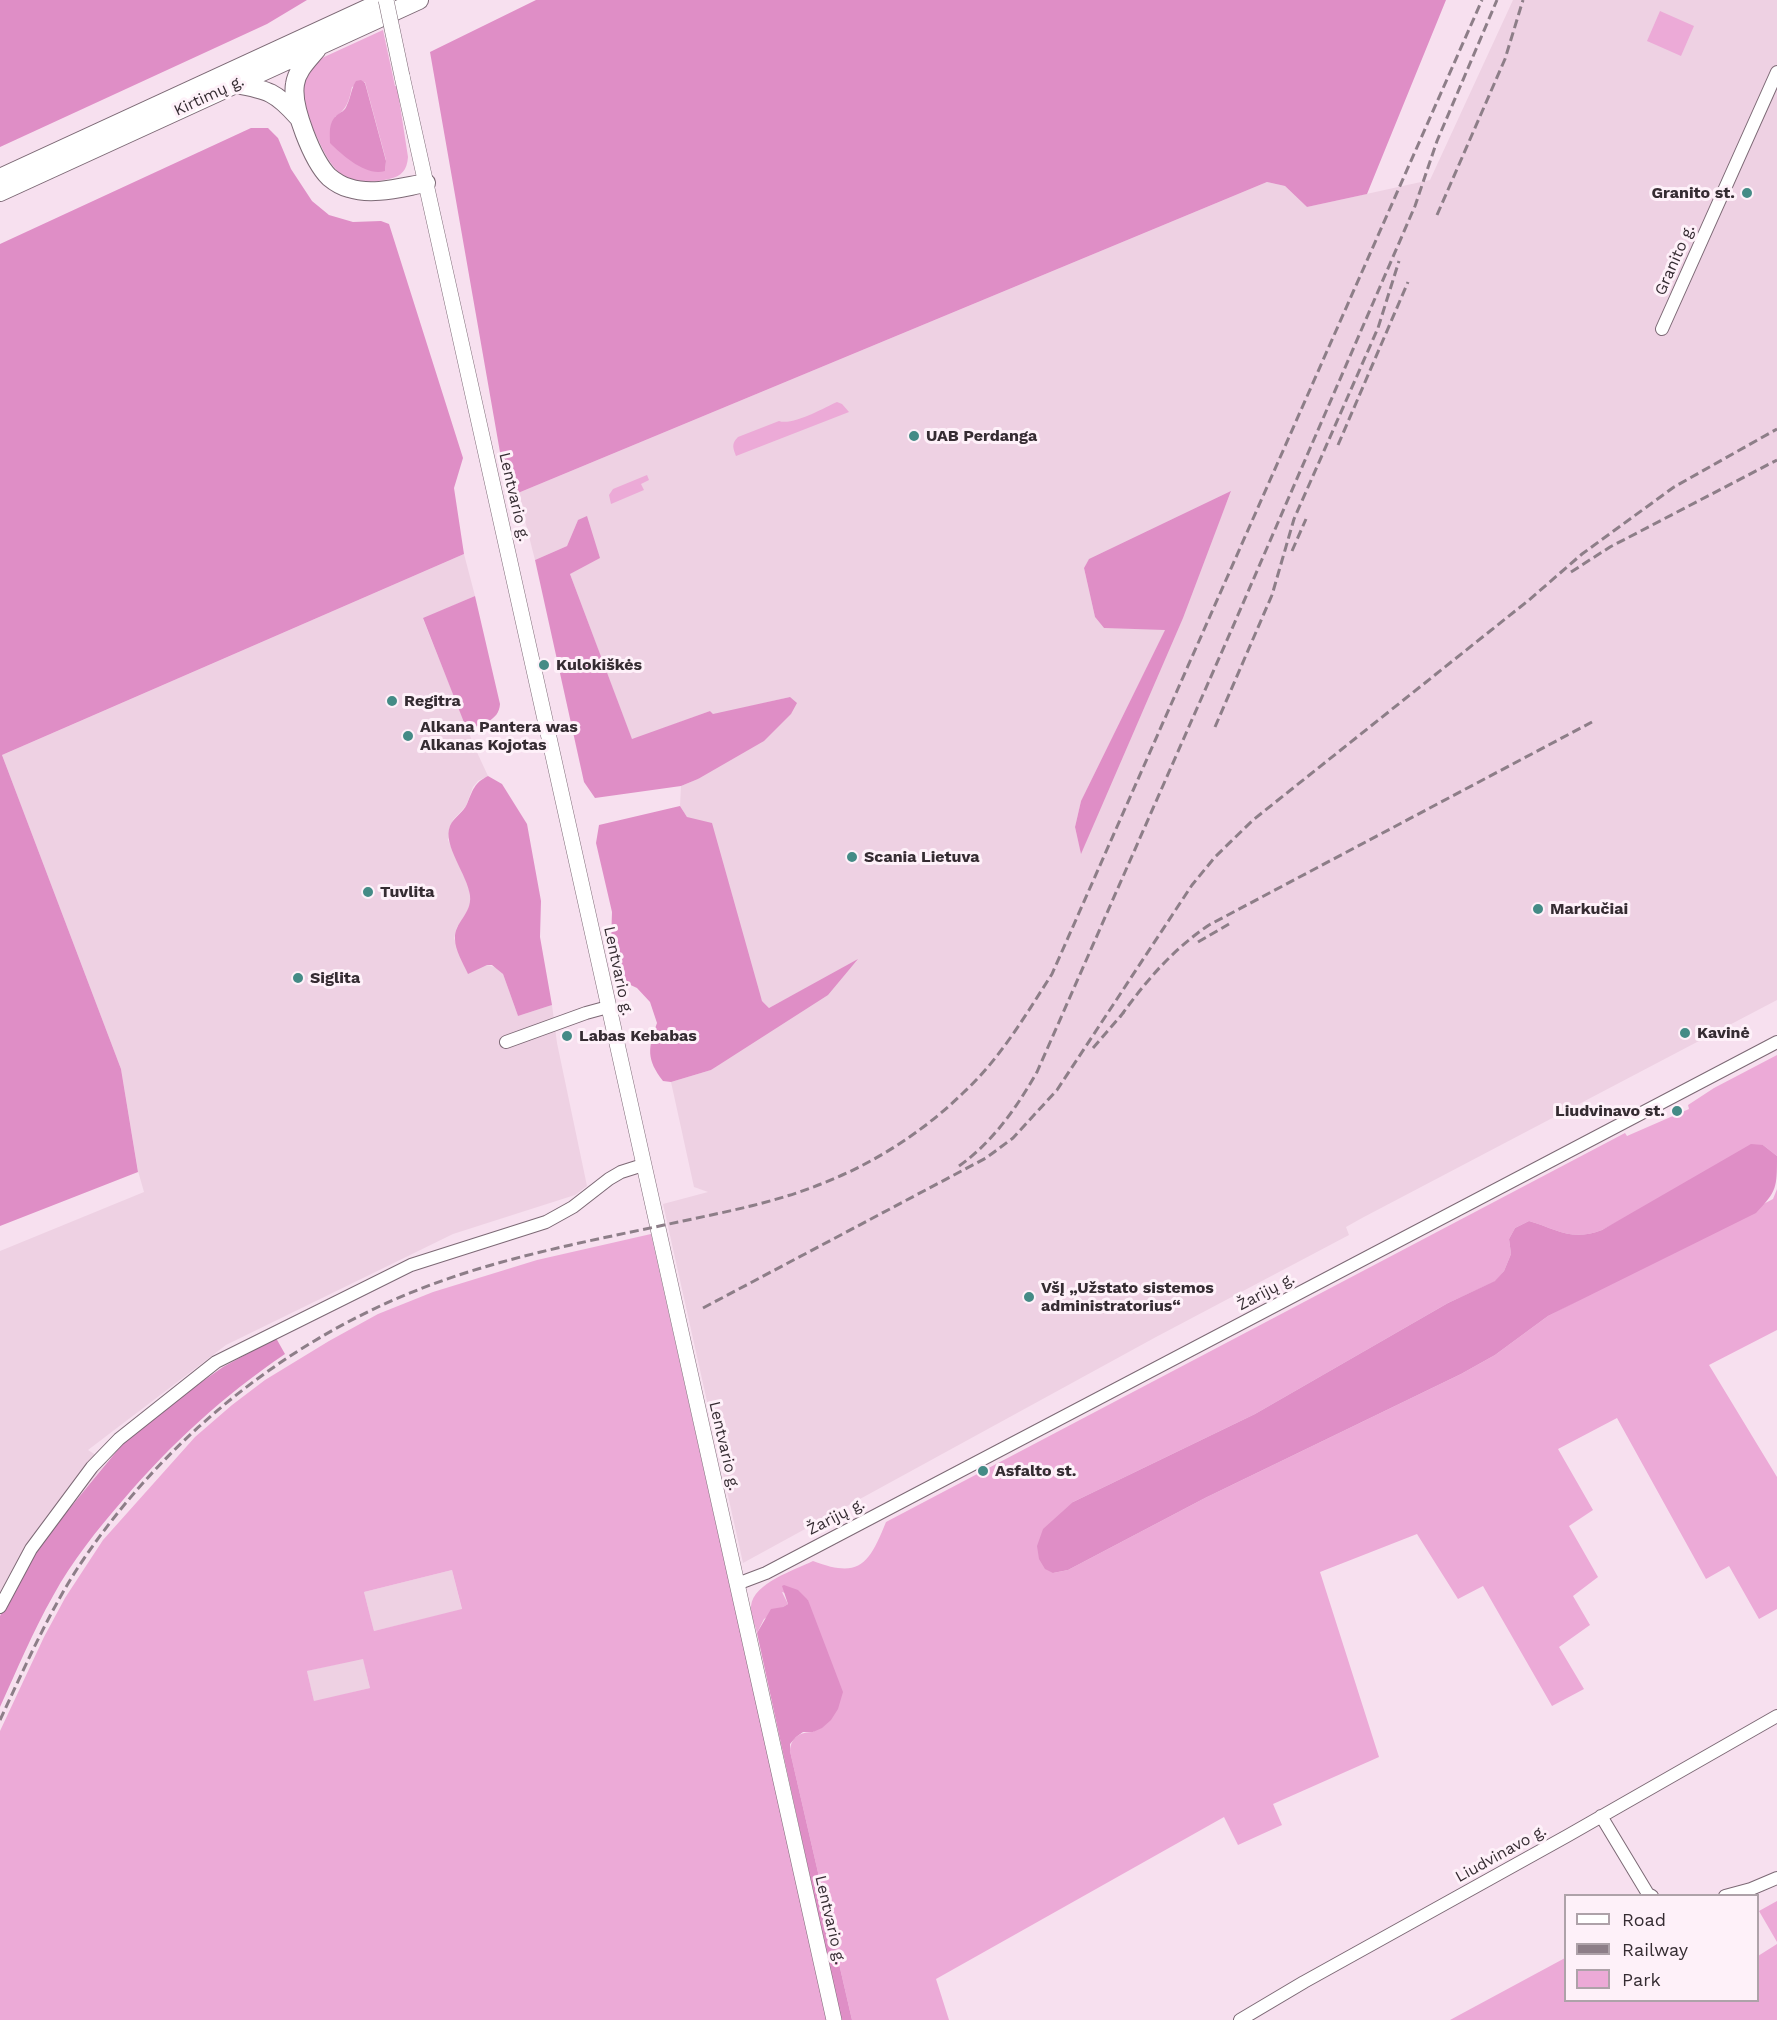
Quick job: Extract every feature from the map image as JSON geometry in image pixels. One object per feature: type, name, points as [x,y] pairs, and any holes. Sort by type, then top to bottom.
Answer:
[{"type":"highway","name":"Kirtimų g.","points":[[0,178],[386,0]]},
{"type":"highway","name":"Kirtimų g.","points":[[0,192],[418,0]]},
{"type":"highway","points":[[320,46],[303,66],[295,82],[295,92],[299,119],[323,170],[342,186],[362,191],[426,183]]},
{"type":"highway","points":[[236,84],[273,93],[299,119]]},
{"type":"main road","name":"Lentvario g.","points":[[386,0],[834,2020]]},
{"type":"street","name":"Granito g.","points":[[1662,329],[1777,72]]},
{"type":"street","points":[[506,1042],[608,1007]]},
{"type":"street","name":"Žarijų g.","points":[[737,1584],[766,1573],[1777,1042]]},
{"type":"street","points":[[0,1607],[31,1549],[92,1467],[118,1439],[216,1362],[411,1265],[546,1222],[573,1207],[609,1179],[621,1172],[643,1165]]},
{"type":"street","name":"Liudvinavo g.","points":[[1240,2020],[1777,1716]]},
{"type":"street","points":[[1601,1816],[1648,1894]]},
{"type":"street","points":[[1732,1894],[1777,1878]]},
{"type":"shaded area","points":[[0,0],[307,0],[267,24],[0,147]]},
{"type":"shaded area","points":[[536,0],[1446,0],[1367,194],[1307,207],[1285,186],[1267,182],[518,493],[504,475],[430,52]]},
{"type":"shaded area","points":[[1513,0],[1777,0],[1777,1000],[1362,1218],[1346,1227],[1349,1235],[1156,1337],[743,1563],[663,1204],[708,1192],[694,1187],[671,1082],[711,1070],[857,961],[769,1008],[762,1001],[687,817],[680,806],[681,786],[698,779],[790,697],[713,715],[710,711],[632,740],[570,574],[578,520],[567,546],[535,560],[518,493],[1267,182],[1285,186],[1307,207],[1430,180]],"holes":[[[1231,492],[1081,853],[1075,827],[1081,801],[1166,629],[1104,628],[1095,617],[1084,568],[1089,560]]]},
{"type":"shaded area","points":[[361,80],[365,83],[386,161],[385,171],[378,172],[363,168],[348,159],[330,143],[332,121],[346,107],[356,81]]},
{"type":"shaded area","points":[[251,128],[268,128],[278,138],[291,169],[312,201],[329,215],[353,222],[381,221],[389,224],[463,458],[454,488],[464,554],[2,755],[121,1069],[138,1172],[0,1226],[0,244]]},
{"type":"shaded area","points":[[1231,491],[1183,618],[1081,854],[1075,827],[1081,801],[1165,630],[1104,628],[1095,617],[1084,568],[1089,559]]},
{"type":"shaded area","points":[[587,516],[600,558],[570,574],[632,739],[710,711],[713,714],[790,697],[797,703],[791,714],[764,741],[698,779],[681,786],[595,798],[584,782],[535,560],[567,546],[578,520]]},
{"type":"shaded area","points":[[464,554],[475,596],[423,619],[488,776],[478,781],[473,787],[466,806],[453,820],[448,840],[468,885],[470,897],[470,907],[457,927],[454,938],[456,943],[487,965],[498,968],[503,974],[518,1016],[552,1005],[557,1043],[587,1186],[575,1195],[453,1234],[226,1345],[88,1450],[107,1462],[51,1531],[0,1616],[0,1251],[144,1192],[138,1171],[121,1069],[2,755]]},
{"type":"shaded area","points":[[475,596],[500,704],[493,718],[467,730],[423,618]]},
{"type":"shaded area","points":[[488,776],[502,784],[527,824],[541,901],[540,937],[552,1005],[518,1016],[503,974],[492,965],[487,965],[468,974],[455,943],[455,933],[468,908],[470,896],[452,851],[448,834],[450,826],[465,807],[474,787]]},
{"type":"shaded area","points":[[680,806],[687,817],[712,823],[762,1001],[769,1008],[858,959],[828,995],[711,1070],[671,1082],[663,1081],[651,1060],[650,1047],[657,1023],[650,1002],[637,988],[622,981],[616,974],[611,942],[612,912],[596,843],[599,825]]},
{"type":"shaded area","points":[[1751,1144],[1763,1145],[1777,1156],[1777,1175],[1772,1194],[1756,1213],[1548,1316],[1495,1355],[1461,1374],[1205,1498],[1068,1570],[1053,1573],[1045,1569],[1039,1559],[1037,1546],[1043,1529],[1073,1502],[1255,1414],[1448,1303],[1495,1281],[1504,1271],[1511,1254],[1509,1239],[1515,1228],[1529,1221],[1573,1235],[1602,1230]]},
{"type":"shaded area","points":[[276,1338],[285,1354],[199,1421],[123,1500],[85,1546],[68,1570],[46,1609],[0,1707],[0,1616],[21,1576],[51,1531],[125,1441],[223,1367]]},
{"type":"shaded area","points":[[452,1570],[462,1610],[374,1631],[364,1592]]},
{"type":"shaded area","points":[[782,1586],[798,1590],[808,1600],[843,1692],[838,1709],[831,1720],[822,1728],[813,1732],[803,1732],[796,1737],[790,1744],[790,1751],[852,2020],[841,2020],[757,1633],[771,1609],[788,1604]]},
{"type":"shaded area","points":[[363,1658],[370,1688],[314,1702],[307,1671]]},
{"type":"green space","points":[[1660,11],[1694,26],[1681,56],[1647,41]]},
{"type":"green space","points":[[383,30],[395,86],[397,86],[408,157],[405,169],[400,174],[389,179],[361,182],[342,175],[335,168],[322,148],[299,97],[311,63]],"holes":[[[365,82],[386,160],[385,171],[335,117],[347,104],[352,87]]]},
{"type":"green space","points":[[837,402],[849,412],[736,456],[733,446],[738,437],[779,421],[800,419]]},
{"type":"green space","points":[[647,475],[649,480],[641,484],[644,490],[611,504],[609,495],[613,489]]},
{"type":"green space","points":[[1777,1055],[1777,1156],[1763,1145],[1602,1230],[1573,1235],[1529,1221],[1515,1228],[1509,1239],[1511,1254],[1504,1271],[1496,1281],[1448,1303],[1255,1414],[1073,1502],[1053,1573],[1068,1570],[1205,1498],[1461,1374],[1495,1355],[1548,1316],[1773,1199],[1777,1189],[1777,1330],[1709,1365],[1777,1477],[1777,1609],[1759,1619],[1729,1566],[1706,1579],[1617,1418],[1558,1449],[1593,1510],[1569,1526],[1598,1577],[1573,1596],[1590,1625],[1559,1647],[1584,1689],[1552,1706],[1483,1586],[1458,1599],[1417,1534],[1320,1572],[1379,1757],[1273,1804],[1282,1825],[1238,1845],[1224,1817],[936,1979],[949,2020],[852,2020],[790,1751],[792,1742],[797,1736],[814,1732],[808,1600],[782,1592],[788,1604],[764,1619],[757,1633],[751,1606],[759,1591],[776,1578],[813,1561],[842,1568],[852,1568],[861,1564],[874,1548],[886,1522],[1625,1133],[1627,1136],[1689,1109],[1688,1105],[1714,1088]]},
{"type":"green space","points":[[651,1234],[827,2020],[0,2020],[0,1731],[65,1598],[103,1540],[195,1437],[265,1380],[378,1314],[433,1292],[537,1260]],"holes":[[[452,1570],[462,1609],[374,1631],[364,1592]],[[363,1659],[370,1688],[314,1701],[307,1671]]]},
{"type":"green space","points":[[1777,1901],[1777,1942],[1759,1911]]},
{"type":"green space","points":[[1777,1944],[1777,2020],[1450,2020],[1564,1959],[1564,2002],[1759,2002],[1759,1955]]},
{"type":"railway","points":[[0,1720],[56,1605],[77,1569],[110,1523],[146,1480],[185,1440],[227,1402],[272,1368],[319,1338],[369,1311],[452,1277],[550,1250],[753,1206],[840,1176],[878,1157],[914,1134],[948,1107],[989,1066],[1052,974],[1482,0]]},
{"type":"railway","points":[[959,1166],[983,1146],[1003,1123],[1037,1072],[1415,206],[1437,141],[1497,0]]},
{"type":"railway","points":[[1437,215],[1505,59],[1523,0]]},
{"type":"railway","points":[[1215,727],[1272,595],[1294,519],[1378,328],[1399,261]]},
{"type":"railway","points":[[1338,445],[1408,282]]},
{"type":"railway","points":[[703,1308],[986,1158],[1013,1138],[1057,1090],[1192,885],[1215,857],[1253,820],[1529,600],[1582,554],[1674,487],[1777,429]]},
{"type":"railway","points":[[1571,572],[1610,547],[1777,460]]},
{"type":"railway","points":[[1292,551],[1306,519]]},
{"type":"railway","points":[[1120,1017],[1160,967],[1209,925],[1592,722]]},
{"type":"railway","points":[[1198,942],[1229,924]]},
{"type":"railway","points":[[1093,1048],[1124,1012]]},
{"type":"place","name":"Granito st.","points":[[1747,193]]},
{"type":"place","name":"UAB Perdanga","points":[[914,436]]},
{"type":"place","name":"Kulokiškės","points":[[544,665]]},
{"type":"place","name":"Regitra","points":[[392,701]]},
{"type":"place","name":"Alkana Pantera was Alkanas Kojotas","points":[[408,736]]},
{"type":"place","name":"Scania Lietuva","points":[[852,857]]},
{"type":"place","name":"Tuvlita","points":[[368,892]]},
{"type":"place","name":"Markučiai","points":[[1538,909]]},
{"type":"place","name":"Siglita","points":[[298,978]]},
{"type":"place","name":"Kavinė","points":[[1685,1033]]},
{"type":"place","name":"Labas Kebabas","points":[[567,1036]]},
{"type":"place","name":"Liudvinavo st.","points":[[1677,1111]]},
{"type":"place","name":"VšĮ „Užstato sistemos administratorius“","points":[[1029,1297]]},
{"type":"place","name":"Asfalto st.","points":[[983,1471]]}]
